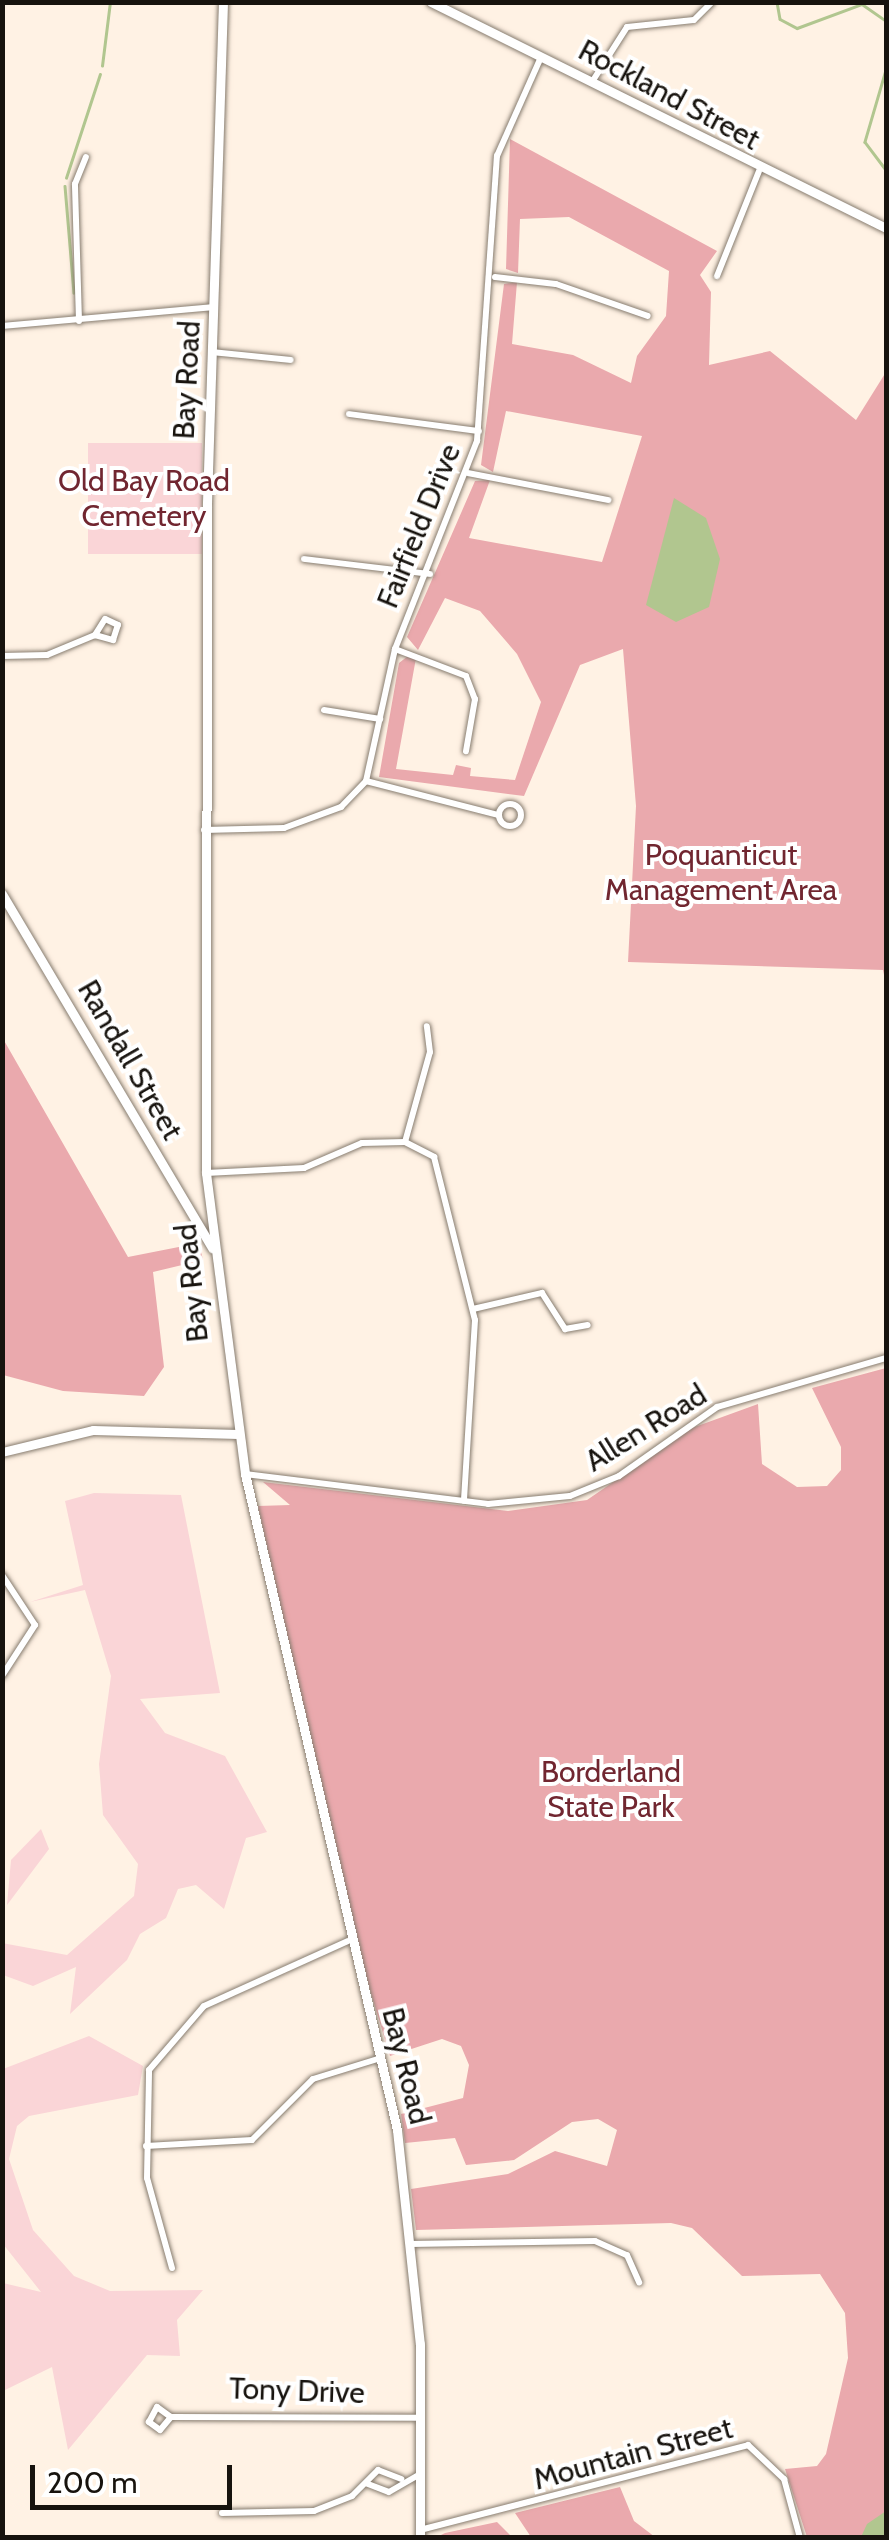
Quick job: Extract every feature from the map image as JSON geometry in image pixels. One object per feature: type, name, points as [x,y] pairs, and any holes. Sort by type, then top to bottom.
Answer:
[{"type":"main road","name":"Bay Road","points":[[223,2],[204,830],[206,1173],[245,1474],[348,1941],[382,2058],[410,2244],[423,2418],[420,2534]]},
{"type":"main road","name":"Rockland Street","points":[[431,2],[759,171],[886,228]]},
{"type":"main road","name":"Randall Street","points":[[2,894],[214,1251]]},
{"type":"main road","points":[[2,1452],[93,1430],[238,1434]]},
{"type":"street","points":[[592,82],[628,26],[694,20],[712,2]]},
{"type":"street","name":"Fairfield Drive","points":[[366,781],[394,649],[430,574],[468,473],[479,431],[495,277],[497,156],[542,56]]},
{"type":"street","points":[[78,321],[75,184],[86,157]]},
{"type":"street","points":[[716,276],[759,171]]},
{"type":"street","points":[[495,277],[556,284],[648,316]]},
{"type":"street","points":[[2,326],[215,307]]},
{"type":"street","points":[[212,352],[292,360]]},
{"type":"street","points":[[350,414],[479,431]]},
{"type":"street","points":[[468,473],[608,500]]},
{"type":"street","points":[[304,559],[430,574]]},
{"type":"street","points":[[2,656],[47,655],[95,635]]},
{"type":"street","points":[[394,649],[466,676],[474,699],[466,752]]},
{"type":"street","points":[[324,710],[380,718]]},
{"type":"street","points":[[204,830],[284,828],[341,807],[366,781],[498,814]]},
{"type":"street","points":[[405,1142],[430,1052],[427,1026]]},
{"type":"street","points":[[206,1173],[304,1168],[362,1143],[405,1142],[439,1167],[473,1309],[464,1501]]},
{"type":"street","points":[[473,1309],[542,1292],[565,1329],[588,1325]]},
{"type":"street","name":"Allen Road","points":[[245,1474],[464,1501],[596,1488],[717,1407],[886,1358]]},
{"type":"street","points":[[2,1576],[35,1625],[2,1676]]},
{"type":"street","points":[[172,2268],[154,2214],[146,2146],[148,2073],[187,2018],[348,1941]]},
{"type":"street","points":[[146,2146],[252,2140],[313,2079],[382,2058]]},
{"type":"street","points":[[410,2244],[595,2241],[628,2255],[639,2282]]},
{"type":"street","name":"Tony Drive","points":[[171,2417],[423,2418]]},
{"type":"street","name":"Mountain Street","points":[[420,2534],[748,2445],[784,2479],[800,2538]]},
{"type":"street","points":[[222,2513],[314,2511],[368,2484],[385,2469],[400,2479]]},
{"type":"street","points":[[368,2484],[389,2492],[400,2479],[420,2474]]},
{"type":"green space","name":"Poquanticut Management Area","points":[[510,139],[717,251],[700,275],[711,292],[709,365],[770,351],[856,420],[886,372],[886,985],[883,970],[628,962],[636,806],[623,649],[580,665],[524,796],[379,777],[399,663],[408,656],[416,658],[396,769],[453,775],[456,765],[471,768],[470,776],[515,780],[541,702],[517,654],[480,611],[445,598],[418,650],[407,637],[475,481],[490,480],[469,538],[602,562],[642,436],[506,411],[493,472],[481,465],[504,284],[517,282],[512,344],[573,355],[631,383],[637,356],[666,316],[669,271],[569,217],[520,219],[518,273],[506,269]]},
{"type":"green space","name":"Old Bay Road Cemetery","points":[[88,443],[202,443],[202,554],[88,554]]},
{"type":"green space","points":[[2,1037],[128,1257],[199,1243],[203,1260],[153,1272],[164,1367],[144,1396],[63,1391],[3,1375]]},
{"type":"green space","name":"Borderland State Park","points":[[886,1368],[886,2511],[861,2537],[807,2537],[785,2469],[817,2466],[826,2454],[848,2358],[845,2313],[820,2274],[742,2276],[692,2228],[671,2223],[416,2230],[411,2189],[508,2174],[555,2151],[607,2166],[617,2130],[598,2119],[572,2122],[514,2160],[466,2165],[455,2138],[405,2143],[401,2114],[463,2098],[469,2065],[461,2046],[442,2039],[390,2056],[352,1931],[258,1506],[290,1505],[263,1482],[508,1511],[587,1500],[692,1428],[758,1404],[762,1464],[797,1487],[827,1486],[841,1470],[841,1447],[812,1388]]},
{"type":"green space","points":[[94,1493],[181,1495],[220,1693],[140,1699],[165,1733],[225,1756],[267,1832],[246,1838],[224,1909],[196,1885],[178,1889],[166,1918],[140,1934],[127,1960],[70,2014],[76,1967],[33,1986],[3,1975],[2,1943],[67,1955],[134,1896],[138,1864],[103,1815],[99,1764],[111,1676],[85,1590],[30,1602],[83,1585],[65,1501]]},
{"type":"green space","points":[[41,1829],[49,1849],[7,1905],[11,1860]]},
{"type":"green space","points":[[89,2036],[143,2066],[138,2095],[29,2116],[17,2126],[9,2159],[33,2230],[74,2276],[110,2291],[203,2290],[177,2320],[180,2356],[147,2355],[68,2450],[52,2367],[3,2391],[3,2283],[41,2292],[3,2244],[3,2069]]},
{"type":"green space","points":[[620,2487],[634,2521],[655,2537],[531,2537],[515,2513]]},
{"type":"green space","points":[[497,2522],[512,2537],[437,2537],[445,2533]]},
{"type":"shaded area","points":[[674,498],[706,518],[720,559],[709,607],[676,622],[646,605]]},
{"type":"shaded area","points":[[886,2511],[886,2537],[861,2537],[867,2524]]},
{"type":"waterway","points":[[102,66],[110,2]]},
{"type":"waterway","points":[[777,2],[780,19],[797,28],[862,4],[886,21]]},
{"type":"waterway","points":[[886,70],[865,142],[886,170]]},
{"type":"waterway","points":[[66,178],[100,74]]},
{"type":"waterway","points":[[65,186],[74,293]]}]
